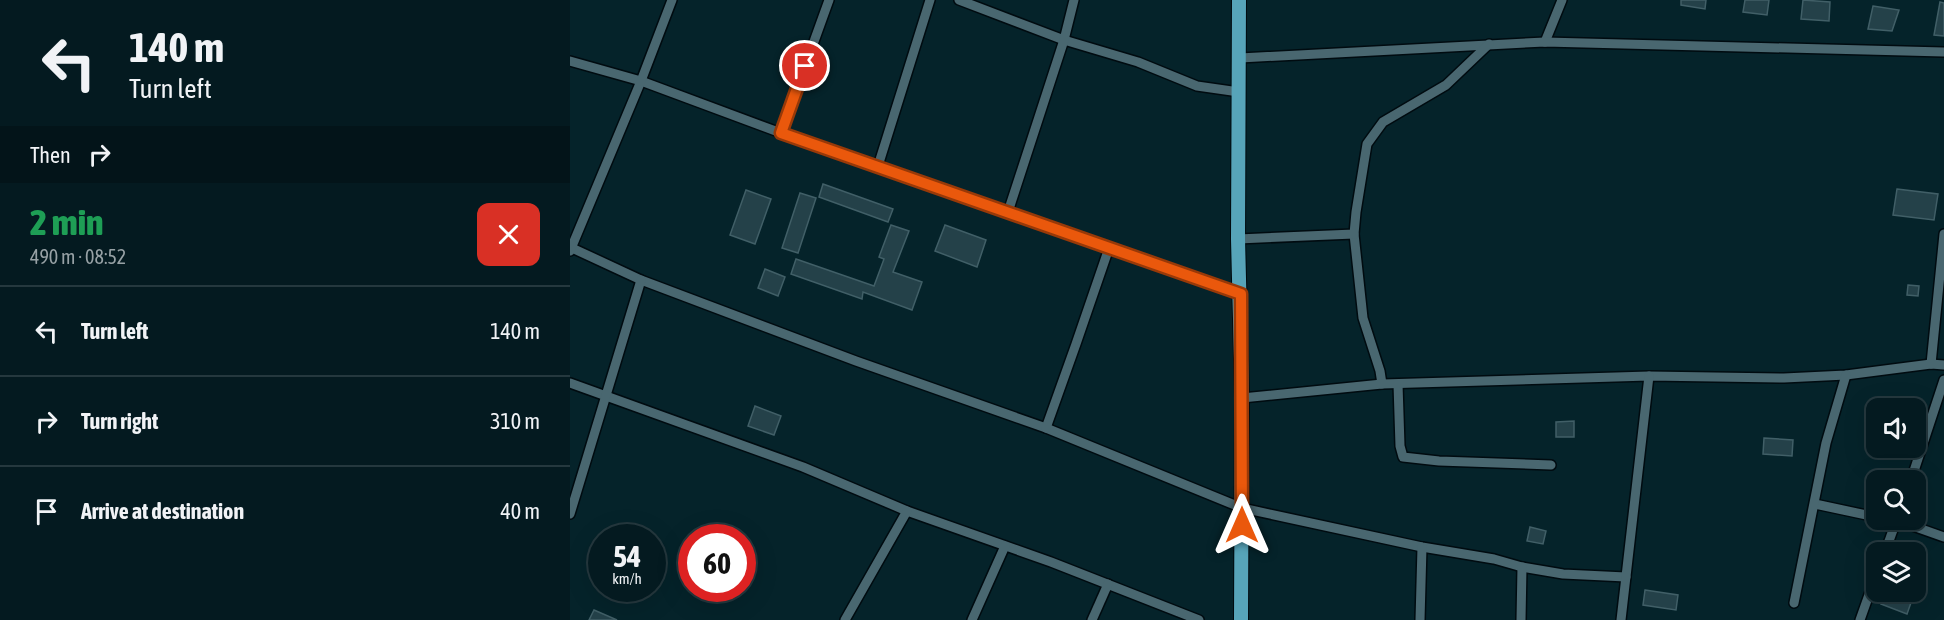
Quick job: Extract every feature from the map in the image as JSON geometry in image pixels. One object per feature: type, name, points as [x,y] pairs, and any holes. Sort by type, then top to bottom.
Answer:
[{"type":"main road","points":[[1239,0],[1241,620]]},
{"type":"street","points":[[672,0],[571,250],[641,280],[846,357],[1046,428],[1242,508],[1422,548],[1494,559],[1522,567],[1563,573],[1626,577]]},
{"type":"street","points":[[781,133],[830,0]]},
{"type":"street","points":[[878,166],[930,0]]},
{"type":"street","points":[[958,0],[1064,40],[1138,62],[1197,86],[1239,92]]},
{"type":"street","points":[[1008,212],[1064,40],[1074,0]]},
{"type":"street","points":[[1545,42],[1562,0]]},
{"type":"street","points":[[1240,58],[1545,42],[1944,52]]},
{"type":"street","points":[[1382,384],[1363,318],[1354,234],[1367,144],[1383,122],[1446,85],[1489,44]]},
{"type":"street","points":[[570,61],[641,81],[781,133],[1241,294]]},
{"type":"street","points":[[1239,239],[1354,234]]},
{"type":"street","points":[[1931,364],[1944,234]]},
{"type":"street","points":[[1046,428],[1109,248]]},
{"type":"street","points":[[570,514],[641,280]]},
{"type":"street","points":[[1242,398],[1382,384],[1648,376],[1784,378],[1846,375],[1931,364],[1944,365]]},
{"type":"street","points":[[1794,603],[1826,444],[1846,375]]},
{"type":"street","points":[[1621,620],[1648,376]]},
{"type":"street","points":[[1914,470],[1944,380]]},
{"type":"street","points":[[570,383],[803,467],[908,512],[1108,584],[1199,620]]},
{"type":"street","points":[[1398,384],[1400,446],[1403,457],[1439,461],[1551,465]]},
{"type":"street","points":[[1815,504],[1866,515]]},
{"type":"street","points":[[845,620],[908,512]]},
{"type":"street","points":[[1925,530],[1944,537]]},
{"type":"street","points":[[972,620],[1005,546]]},
{"type":"street","points":[[1420,620],[1422,548]]},
{"type":"street","points":[[1521,620],[1522,567]]},
{"type":"street","points":[[1092,620],[1108,584]]},
{"type":"street","points":[[1860,620],[1866,602]]},
{"type":"building","points":[[1681,0],[1706,0],[1705,9],[1681,5]]},
{"type":"building","points":[[1745,0],[1769,0],[1767,15],[1743,12]]},
{"type":"building","points":[[1803,0],[1830,2],[1829,21],[1801,19]]},
{"type":"building","points":[[1940,2],[1944,3],[1944,36],[1934,35]]},
{"type":"building","points":[[1873,6],[1899,10],[1892,31],[1868,29]]},
{"type":"building","points":[[823,184],[893,209],[888,222],[819,197]]},
{"type":"building","points":[[1897,189],[1938,194],[1934,220],[1893,215]]},
{"type":"building","points":[[746,190],[771,199],[755,244],[730,235]]},
{"type":"building","points":[[800,193],[816,198],[798,253],[782,248]]},
{"type":"building","points":[[891,225],[909,231],[893,272],[922,282],[912,310],[863,292],[862,299],[791,274],[796,259],[874,286],[884,259],[879,257]]},
{"type":"building","points":[[945,225],[986,240],[977,267],[935,251]]},
{"type":"building","points":[[765,269],[785,277],[778,296],[758,288]]},
{"type":"building","points":[[1908,285],[1919,286],[1918,296],[1907,295]]},
{"type":"building","points":[[755,406],[781,416],[774,435],[748,426]]},
{"type":"building","points":[[1574,421],[1574,437],[1556,437],[1556,422]]},
{"type":"building","points":[[1764,438],[1793,440],[1792,456],[1763,454]]},
{"type":"building","points":[[1530,527],[1546,531],[1543,544],[1527,541]]},
{"type":"building","points":[[1645,590],[1678,595],[1676,610],[1643,605]]},
{"type":"building","points":[[1882,602],[1911,602],[1907,614],[1881,604]]},
{"type":"building","points":[[594,610],[617,620],[589,620]]},
{"type":"route","points":[[805,66],[781,133],[1241,294],[1242,525]]}]
